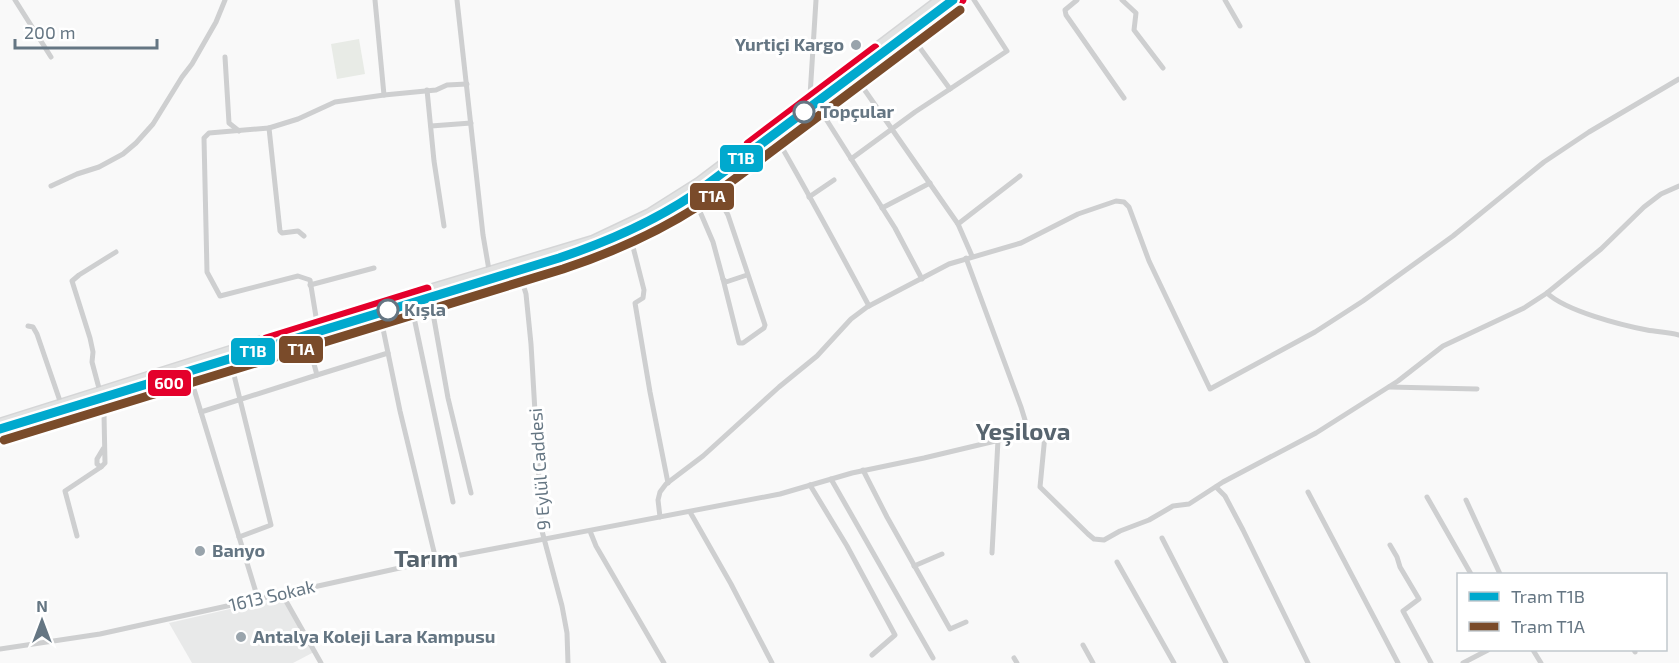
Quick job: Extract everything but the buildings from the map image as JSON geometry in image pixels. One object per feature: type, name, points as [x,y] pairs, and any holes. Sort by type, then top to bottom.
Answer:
[{"type":"main road","points":[[0,423],[317,323],[593,240],[650,213],[699,182],[939,0]]},
{"type":"main road","points":[[2,434],[231,363],[308,342],[632,239],[713,188],[962,0]]},
{"type":"street","points":[[15,0],[51,57]]},
{"type":"street","points":[[51,186],[99,167],[136,143],[153,124],[172,91],[196,59],[225,0]]},
{"type":"street","points":[[375,0],[384,94]]},
{"type":"street","points":[[457,0],[483,235],[489,270]]},
{"type":"street","points":[[810,96],[816,0]]},
{"type":"street","points":[[851,159],[1007,51],[974,0]]},
{"type":"street","points":[[1077,0],[1065,10],[1065,15],[1124,98]]},
{"type":"street","points":[[1122,0],[1136,13],[1134,30],[1163,68]]},
{"type":"street","points":[[1225,0],[1240,26]]},
{"type":"street","points":[[912,37],[950,89]]},
{"type":"street","points":[[225,57],[228,123],[239,130]]},
{"type":"street","points":[[857,79],[958,224],[1029,433],[1045,435],[1040,487],[1088,534],[1100,541],[1149,520],[1173,506],[1189,504],[1316,433],[1389,387],[1443,346],[1524,308],[1547,293],[1601,249],[1644,207],[1679,186]]},
{"type":"street","points":[[660,517],[658,500],[660,492],[668,483],[703,456],[817,356],[851,319],[869,306],[969,257],[1021,243],[1078,214],[1116,201],[1124,202],[1129,207],[1149,261],[1210,389],[1315,332],[1363,301],[1461,230],[1544,162],[1589,132],[1679,80]]},
{"type":"street","points":[[317,323],[310,280],[298,276],[220,296],[207,272],[204,138],[209,133],[269,128],[298,119],[336,102],[467,84]]},
{"type":"street","points":[[427,90],[434,161],[444,226]]},
{"type":"street","points":[[819,108],[882,208],[922,279]]},
{"type":"street","points":[[431,126],[471,123]]},
{"type":"street","points":[[269,128],[280,231],[282,233],[298,231],[304,236]]},
{"type":"street","points":[[777,139],[869,306]]},
{"type":"street","points":[[958,224],[1020,176]]},
{"type":"street","points":[[809,197],[834,180]]},
{"type":"street","points":[[882,208],[930,183]]},
{"type":"street","points":[[694,200],[713,243],[737,340],[742,343],[765,325],[728,215],[713,188]]},
{"type":"street","points":[[632,239],[644,290],[643,298],[635,303],[668,483]]},
{"type":"street","points":[[100,392],[92,362],[93,352],[90,338],[72,281],[116,252]]},
{"type":"street","points":[[310,285],[374,268]]},
{"type":"street","name":"9 Eylül Caddesi","points":[[520,274],[526,294],[531,344],[543,538],[567,633],[568,663]]},
{"type":"street","points":[[723,279],[726,282],[732,282],[747,275]]},
{"type":"street","points":[[1547,293],[1555,301],[1595,316],[1647,330],[1679,335]]},
{"type":"street","points":[[431,302],[448,398],[471,493]]},
{"type":"street","points":[[412,308],[453,502]]},
{"type":"street","points":[[381,319],[435,560]]},
{"type":"street","points":[[28,326],[33,327],[37,334],[61,404]]},
{"type":"street","points":[[308,342],[317,375]]},
{"type":"street","points":[[201,412],[388,353]]},
{"type":"street","points":[[231,363],[271,525],[239,537]]},
{"type":"street","points":[[190,376],[258,599]]},
{"type":"street","points":[[1389,387],[1477,389]]},
{"type":"street","points":[[77,536],[64,493],[101,467],[97,459],[103,448],[104,414],[101,403]]},
{"type":"street","name":"1613 Sokak","points":[[0,649],[100,633],[435,560],[780,494],[863,470],[1029,433]]},
{"type":"street","points":[[992,553],[998,440]]},
{"type":"street","points":[[863,470],[950,629],[966,622]]},
{"type":"street","points":[[831,479],[933,658]]},
{"type":"street","points":[[810,485],[847,546],[895,635],[872,655]]},
{"type":"street","points":[[1216,487],[1225,496],[1243,530],[1308,663]]},
{"type":"street","points":[[1308,492],[1398,663]]},
{"type":"street","points":[[1427,497],[1470,573]]},
{"type":"street","points":[[1466,500],[1500,573]]},
{"type":"street","points":[[690,512],[772,663]]},
{"type":"street","points":[[590,531],[664,663]]},
{"type":"street","points":[[1162,538],[1226,663]]},
{"type":"street","points":[[1390,545],[1419,599],[1403,611],[1431,663]]},
{"type":"street","points":[[914,566],[942,554]]},
{"type":"street","points":[[1117,562],[1174,663]]},
{"type":"street","points":[[282,594],[321,663]]},
{"type":"street","points":[[1083,645],[1093,663]]},
{"type":"street","points":[[1463,663],[1486,651]]},
{"type":"shaded area","points":[[359,39],[365,74],[337,79],[331,44]]},
{"type":"shaded area","name":"Antalya Koleji Lara Kampusu","points":[[282,597],[314,652],[293,663],[192,663],[169,623]]},
{"type":"tram line","name":"T1B","points":[[0,429],[559,258],[628,231],[693,195],[953,0]]},
{"type":"tram line","name":"T1A","points":[[4,440],[563,269],[633,242],[700,205],[960,10]]},
{"type":"transit line","name":"600","points":[[0,435],[603,250],[653,225],[723,180],[962,0]]},
{"type":"transit line","name":"600","points":[[748,144],[875,48]]},
{"type":"transit line","name":"600","points":[[266,339],[427,289]]},
{"type":"place","name":"Yurtiçi Kargo","points":[[856,45]]},
{"type":"place","name":"Topçular","points":[[804,112]]},
{"type":"place","name":"Kışla","points":[[388,310]]},
{"type":"place","name":"Banyo","points":[[200,551]]},
{"type":"place","name":"Antalya Koleji Lara Kampusu","points":[[241,637]]},
{"type":"district","name":"Yeşilova","points":[[1023,432]]},
{"type":"district","name":"Tarım","points":[[426,559]]}]
